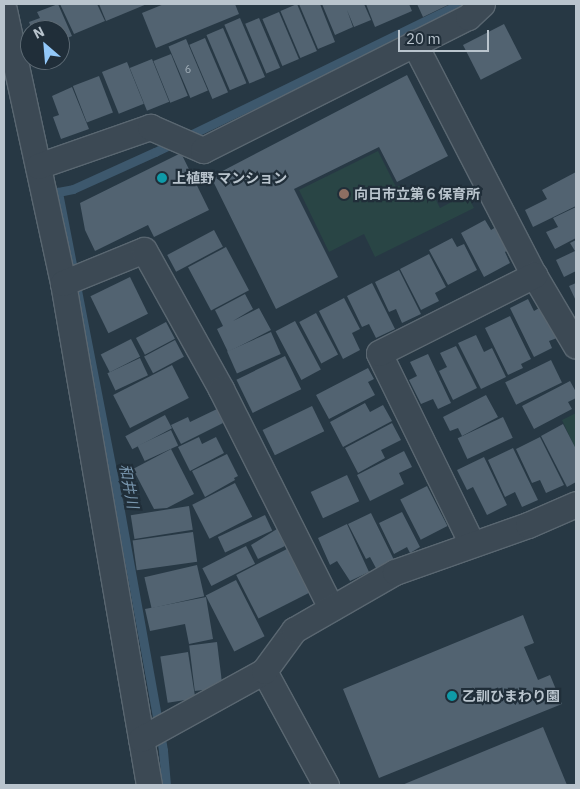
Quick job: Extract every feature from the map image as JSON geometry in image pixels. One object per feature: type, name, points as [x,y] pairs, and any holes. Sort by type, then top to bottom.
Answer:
[{"type":"street","points":[[13,4],[4,9],[63,283],[149,785]]},
{"type":"street","points":[[38,166],[150,127],[203,150],[468,17],[478,7]]},
{"type":"street","points":[[414,43],[534,275],[576,346]]},
{"type":"street","points":[[63,283],[144,250],[221,389],[331,608]]},
{"type":"street","points":[[472,544],[379,353],[534,275]]},
{"type":"street","points":[[141,739],[264,671],[294,630],[395,572],[528,525],[576,504]]},
{"type":"street","points":[[264,671],[326,785]]},
{"type":"green space","points":[[378,151],[396,187],[404,184],[411,197],[430,188],[440,208],[467,194],[474,208],[375,257],[364,234],[329,252],[299,190]]},
{"type":"green space","points":[[576,413],[576,450],[562,420]]},
{"type":"building","points":[[58,4],[65,20],[34,20],[40,18],[37,12]]},
{"type":"building","points":[[60,4],[97,4],[105,21],[74,34],[70,20],[67,20]]},
{"type":"building","points":[[99,4],[147,4],[106,21]]},
{"type":"building","points":[[164,4],[235,4],[239,14],[156,48],[142,13]]},
{"type":"building","points":[[297,4],[317,51],[300,58],[280,11]]},
{"type":"building","points":[[299,4],[320,4],[335,42],[318,49]]},
{"type":"building","points":[[322,4],[364,4],[371,20],[354,27],[347,10],[353,27],[335,35]]},
{"type":"building","points":[[366,4],[409,4],[412,11],[375,27]]},
{"type":"building","points":[[417,4],[450,4],[423,17]]},
{"type":"building","points":[[279,12],[299,59],[282,66],[262,19]]},
{"type":"building","points":[[240,18],[265,77],[249,84],[224,25]]},
{"type":"building","points":[[259,18],[280,68],[266,74],[245,24]]},
{"type":"building","points":[[504,24],[522,59],[481,80],[463,45]]},
{"type":"building","points":[[223,28],[246,83],[230,90],[206,35]]},
{"type":"building","points":[[205,38],[228,92],[212,99],[189,45]]},
{"type":"building","points":[[186,39],[208,91],[190,98],[169,46]]},
{"type":"building","points":[[171,54],[188,96],[170,103],[153,61]]},
{"type":"building","points":[[152,59],[169,102],[147,111],[130,68]]},
{"type":"building","points":[[127,62],[144,104],[119,114],[102,72]]},
{"type":"building","points":[[407,75],[448,156],[397,182],[379,147],[294,189],[338,277],[276,309],[211,177]]},
{"type":"building","points":[[99,76],[113,112],[87,122],[73,86]]},
{"type":"building","points":[[72,87],[89,129],[61,139],[53,117],[59,115],[52,96]]},
{"type":"building","name":"上植野 マンション","points":[[181,153],[209,210],[154,237],[148,225],[95,251],[85,230],[80,203]]},
{"type":"building","points":[[576,172],[576,206],[533,227],[525,210],[547,199],[542,190]]},
{"type":"building","points":[[576,207],[576,238],[555,249],[546,232],[558,227],[553,218]]},
{"type":"building","points":[[485,220],[491,230],[496,227],[508,250],[505,252],[510,263],[484,277],[461,233]]},
{"type":"building","points":[[214,230],[223,247],[176,272],[167,255]]},
{"type":"building","points":[[452,238],[457,247],[464,244],[477,270],[448,285],[429,250]]},
{"type":"building","points":[[576,240],[576,271],[564,277],[556,260],[575,251],[570,243]]},
{"type":"building","points":[[226,247],[249,290],[211,310],[188,267]]},
{"type":"building","points":[[429,254],[446,287],[435,293],[439,301],[421,310],[400,269]]},
{"type":"building","points":[[399,270],[421,314],[402,323],[396,309],[389,312],[375,282]]},
{"type":"building","points":[[130,277],[148,314],[108,333],[90,296]]},
{"type":"building","points":[[372,283],[395,329],[376,338],[369,324],[362,327],[347,296]]},
{"type":"building","points":[[576,283],[576,301],[569,286]]},
{"type":"building","points":[[245,294],[253,309],[233,321],[259,308],[271,330],[228,352],[217,329],[223,326],[215,310]]},
{"type":"building","points":[[344,298],[360,329],[352,333],[360,350],[343,359],[319,311]]},
{"type":"building","points":[[528,299],[534,311],[541,307],[557,338],[549,341],[552,348],[534,357],[510,308]]},
{"type":"building","points":[[316,313],[338,354],[321,363],[299,322]]},
{"type":"building","points":[[510,316],[531,359],[521,364],[523,368],[508,375],[485,328]]},
{"type":"building","points":[[295,321],[321,370],[301,380],[276,331]]},
{"type":"building","points":[[166,322],[175,339],[145,355],[136,338]]},
{"type":"building","points":[[271,332],[281,354],[237,373],[227,352]]},
{"type":"building","points":[[476,335],[484,352],[492,348],[506,377],[481,389],[458,343]]},
{"type":"building","points":[[131,339],[140,357],[110,372],[101,354]]},
{"type":"building","points":[[175,340],[184,357],[153,373],[144,356]]},
{"type":"building","points":[[456,346],[477,388],[453,400],[439,371],[447,367],[440,353]]},
{"type":"building","points":[[428,354],[451,403],[438,409],[433,399],[421,404],[409,380],[417,376],[410,362]]},
{"type":"building","points":[[285,356],[301,389],[253,413],[236,380]]},
{"type":"building","points":[[140,358],[148,375],[115,390],[107,373]]},
{"type":"building","points":[[551,360],[562,382],[516,405],[505,382]]},
{"type":"building","points":[[172,365],[189,398],[130,428],[113,395]]},
{"type":"building","points":[[368,368],[374,379],[368,382],[375,395],[329,419],[316,395]]},
{"type":"building","points":[[570,381],[576,392],[576,398],[568,402],[572,409],[534,429],[522,406]]},
{"type":"building","points":[[486,395],[498,417],[462,436],[458,428],[450,431],[443,417]]},
{"type":"building","points":[[365,403],[370,412],[383,405],[392,421],[343,447],[330,422]]},
{"type":"building","points":[[312,406],[324,431],[275,455],[263,430]]},
{"type":"building","points":[[217,409],[223,423],[181,444],[171,425],[188,417],[190,422]]},
{"type":"building","points":[[165,415],[172,428],[132,449],[125,436]]},
{"type":"building","points":[[503,417],[513,438],[467,459],[458,438]]},
{"type":"building","points":[[392,423],[401,440],[381,450],[385,458],[358,473],[345,448]]},
{"type":"building","points":[[563,424],[576,449],[576,482],[567,487],[541,436]]},
{"type":"building","points":[[171,430],[178,445],[145,461],[137,446]]},
{"type":"building","points":[[199,437],[202,444],[216,437],[224,453],[190,471],[178,447]]},
{"type":"building","points":[[540,437],[564,485],[546,493],[540,480],[532,483],[516,449]]},
{"type":"building","points":[[513,448],[538,500],[522,507],[515,492],[505,497],[488,460]]},
{"type":"building","points":[[171,449],[194,494],[167,508],[154,509],[133,469]]},
{"type":"building","points":[[404,451],[412,467],[399,473],[404,484],[370,501],[357,475]]},
{"type":"building","points":[[227,454],[238,476],[234,478],[235,480],[205,497],[192,471]]},
{"type":"building","points":[[484,457],[507,505],[487,515],[473,487],[467,490],[457,470]]},
{"type":"building","points":[[347,475],[359,501],[323,518],[311,492]]},
{"type":"building","points":[[235,483],[252,517],[209,539],[192,505]]},
{"type":"building","points":[[427,486],[447,526],[421,540],[400,500]]},
{"type":"building","points":[[189,506],[193,530],[134,539],[131,515]]},
{"type":"building","points":[[402,512],[420,547],[410,553],[407,547],[394,554],[379,523]]},
{"type":"building","points":[[371,513],[395,562],[377,570],[370,557],[366,559],[348,524]]},
{"type":"building","points":[[265,515],[272,530],[225,552],[218,537]]},
{"type":"building","points":[[347,524],[369,572],[350,581],[337,561],[330,565],[318,538]]},
{"type":"building","points":[[277,529],[285,546],[258,559],[251,545]]},
{"type":"building","points":[[193,532],[197,562],[137,570],[133,540]]},
{"type":"building","points":[[246,546],[255,564],[211,586],[202,568]]},
{"type":"building","points":[[287,549],[309,593],[258,619],[236,575]]},
{"type":"building","points":[[197,565],[204,596],[152,608],[144,577]]},
{"type":"building","points":[[236,580],[265,636],[234,652],[206,595]]},
{"type":"building","points":[[206,597],[213,639],[189,644],[185,624],[150,631],[145,609]]},
{"type":"building","name":"乙訓ひまわり園","points":[[523,615],[534,643],[524,647],[538,680],[550,675],[562,704],[379,778],[343,689]]},
{"type":"building","points":[[217,642],[223,688],[195,691],[189,645]]},
{"type":"building","points":[[188,652],[195,698],[168,703],[160,656]]},
{"type":"building","points":[[543,727],[567,785],[402,785]]},
{"type":"waterway","name":"和井川","points":[[166,785],[163,750],[118,501],[58,192],[73,189],[155,152],[456,6],[466,4]]},
{"type":"place","name":"上植野 マンション","points":[[162,178]]},
{"type":"place","name":"向日市立第６保育所","points":[[344,194]]},
{"type":"place","name":"乙訓ひまわり園","points":[[452,696]]}]
